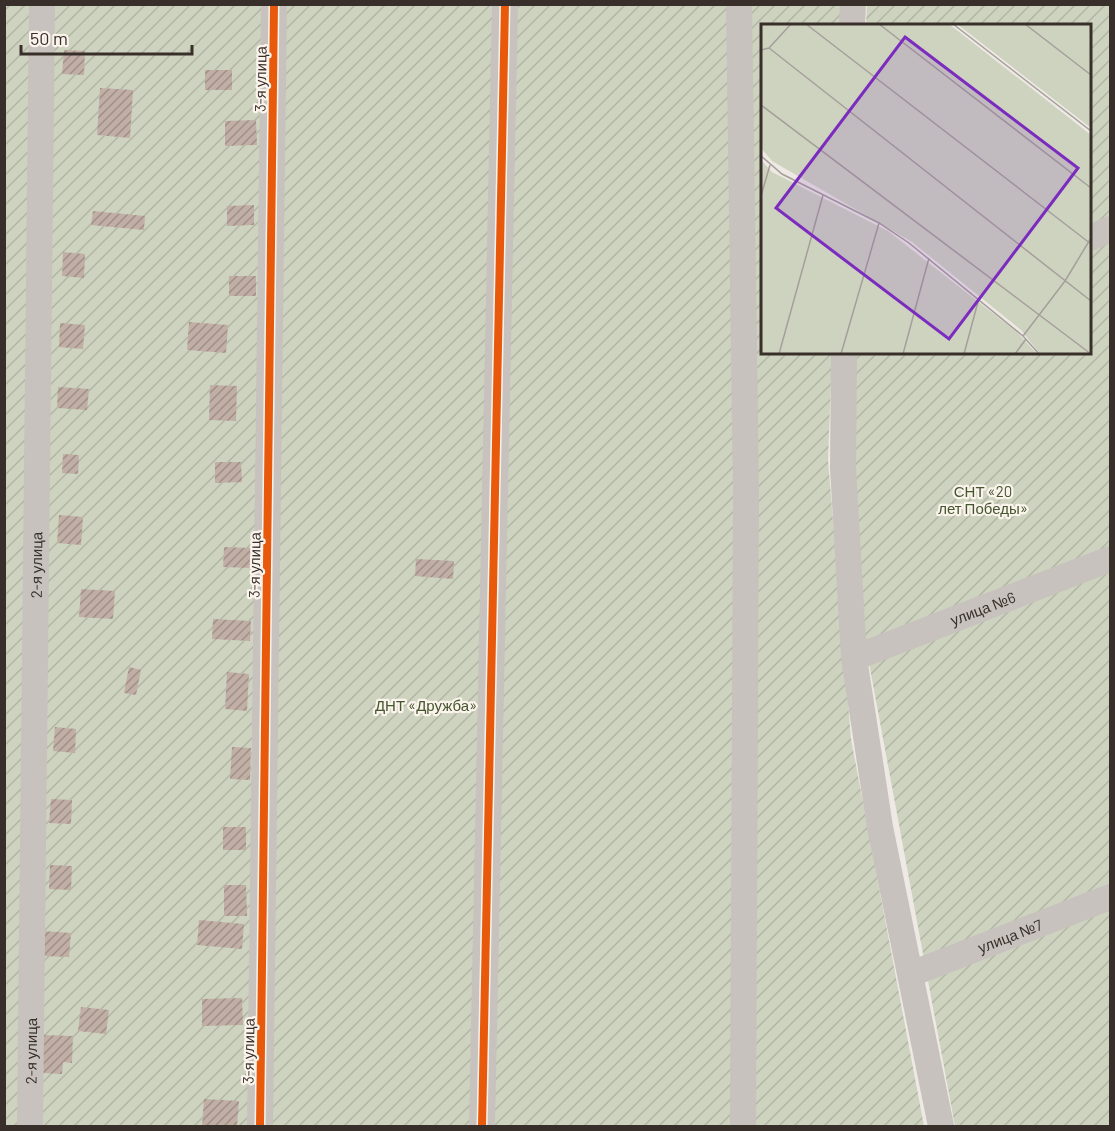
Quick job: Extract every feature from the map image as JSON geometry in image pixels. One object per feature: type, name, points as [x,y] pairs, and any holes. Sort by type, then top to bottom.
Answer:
[{"type":"street","name":"2-я улица","points":[[30,1126],[42,4]]},
{"type":"street","name":"3-я улица","points":[[260,1126],[274,4]]},
{"type":"street","points":[[482,1126],[505,4]]},
{"type":"street","points":[[739,4],[746,490],[743,1126]]},
{"type":"street","points":[[1091,237],[1110,229]]},
{"type":"street","points":[[844,354],[843,468],[854,658],[880,827],[941,1126]]},
{"type":"street","name":"улица №6","points":[[854,658],[1110,559]]},
{"type":"street","name":"улица №7","points":[[911,974],[1110,897]]},
{"type":"green space","name":"ДНТ «Дружба»","points":[[5,5],[845,5],[844,24],[761,24],[761,354],[832,354],[828,460],[851,739],[924,1126],[5,1126]]},
{"type":"green space","name":"СНТ «20 лет Победы»","points":[[867,5],[1110,5],[1110,1126],[955,1126],[856,593],[856,354],[1091,354],[1091,24],[866,24]]},
{"type":"building","points":[[64,50],[85,51],[84,75],[62,74]]},
{"type":"building","points":[[205,70],[232,70],[232,90],[205,90]]},
{"type":"building","points":[[100,88],[133,90],[130,138],[97,135]]},
{"type":"building","points":[[256,120],[257,145],[225,146],[225,121]]},
{"type":"building","points":[[254,205],[254,225],[227,226],[227,206]]},
{"type":"building","points":[[93,211],[145,216],[144,230],[91,225]]},
{"type":"building","points":[[63,252],[85,254],[84,278],[62,276]]},
{"type":"building","points":[[229,276],[256,276],[256,296],[229,296]]},
{"type":"building","points":[[189,322],[228,325],[226,353],[187,350]]},
{"type":"building","points":[[60,323],[85,325],[83,349],[59,347]]},
{"type":"building","points":[[210,385],[237,386],[236,421],[209,420]]},
{"type":"building","points":[[58,387],[89,389],[87,410],[57,408]]},
{"type":"building","points":[[63,454],[79,455],[78,474],[62,473]]},
{"type":"building","points":[[215,462],[241,462],[242,482],[215,483]]},
{"type":"building","points":[[59,515],[83,517],[81,545],[57,543]]},
{"type":"building","points":[[224,547],[251,548],[250,568],[223,567]]},
{"type":"building","points":[[416,559],[454,561],[453,579],[415,576]]},
{"type":"building","points":[[81,589],[115,591],[113,619],[79,617]]},
{"type":"building","points":[[213,619],[251,621],[250,641],[212,639]]},
{"type":"building","points":[[129,667],[141,670],[136,695],[124,693]]},
{"type":"building","points":[[227,672],[249,674],[247,711],[225,709]]},
{"type":"building","points":[[55,727],[76,729],[75,753],[53,751]]},
{"type":"building","points":[[232,747],[251,748],[250,780],[230,779]]},
{"type":"building","points":[[51,799],[72,800],[71,824],[49,823]]},
{"type":"building","points":[[223,827],[246,827],[246,850],[223,850]]},
{"type":"building","points":[[50,865],[72,866],[71,890],[49,889]]},
{"type":"building","points":[[224,885],[246,885],[247,916],[224,916]]},
{"type":"building","points":[[199,920],[244,924],[242,949],[197,945]]},
{"type":"building","points":[[43,931],[71,933],[69,957],[42,956]]},
{"type":"building","points":[[242,998],[243,1025],[202,1026],[202,999]]},
{"type":"building","points":[[81,1007],[109,1010],[106,1034],[78,1031]]},
{"type":"building","points":[[43,1035],[73,1036],[72,1063],[63,1062],[62,1074],[41,1073]]},
{"type":"building","points":[[204,1099],[239,1101],[237,1126],[202,1126]]},
{"type":"cycle path","points":[[260,1126],[274,4]]},
{"type":"cycle path","points":[[482,1126],[505,4]]}]
